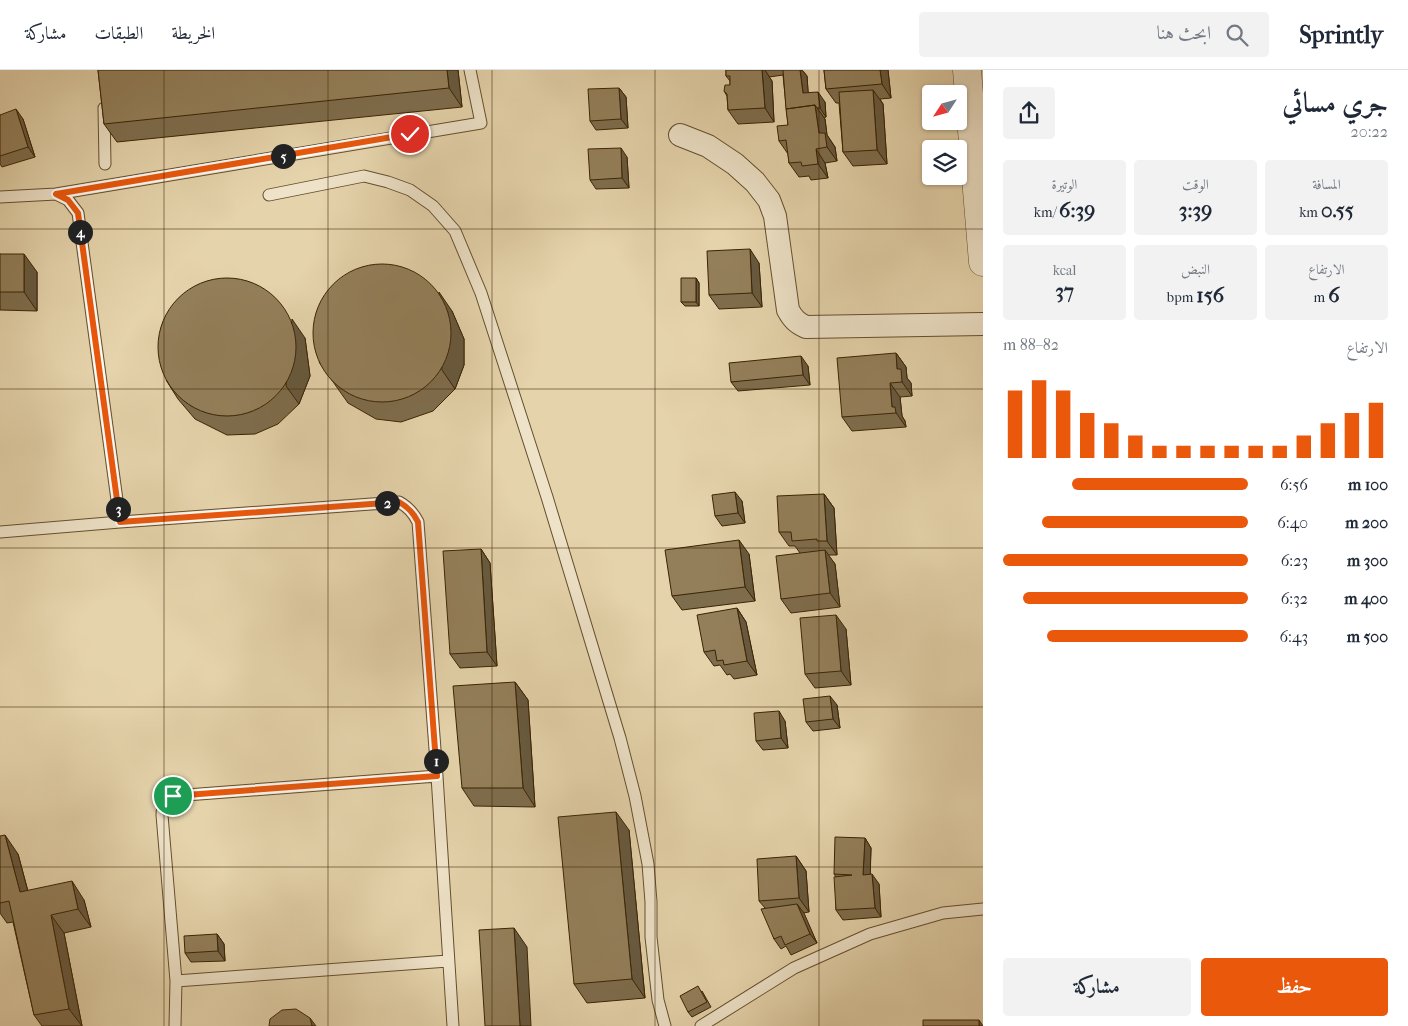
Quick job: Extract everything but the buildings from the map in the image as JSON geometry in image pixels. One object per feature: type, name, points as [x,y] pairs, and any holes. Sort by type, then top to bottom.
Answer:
[{"type":"street","points":[[967,70],[983,262]]},
{"type":"street","points":[[680,135],[708,146],[735,164],[755,182],[769,200],[775,216],[788,310],[799,324],[806,327],[983,324]]},
{"type":"lane","points":[[0,197],[56,194],[481,122],[470,70]]},
{"type":"lane","points":[[103,98],[105,164]]},
{"type":"lane","points":[[269,195],[364,176],[410,190],[433,206],[455,232],[481,293],[547,497],[620,738],[635,796],[648,864],[651,938],[658,1000],[665,1026]]},
{"type":"lane","points":[[56,194],[68,200],[78,213],[120,522]]},
{"type":"lane","points":[[0,532],[399,502],[407,506],[414,513],[418,522],[453,1026]]},
{"type":"lane","points":[[175,1026],[176,981],[162,815],[162,810],[168,799],[173,796],[437,776]]},
{"type":"lane","points":[[701,1026],[794,968],[870,934],[942,913],[983,909]]},
{"type":"lane","points":[[176,981],[448,961]]},
{"type":"route","points":[[173,796],[437,776],[418,522],[414,513],[407,506],[399,502],[120,522],[78,213],[68,200],[56,194],[410,134]]}]
